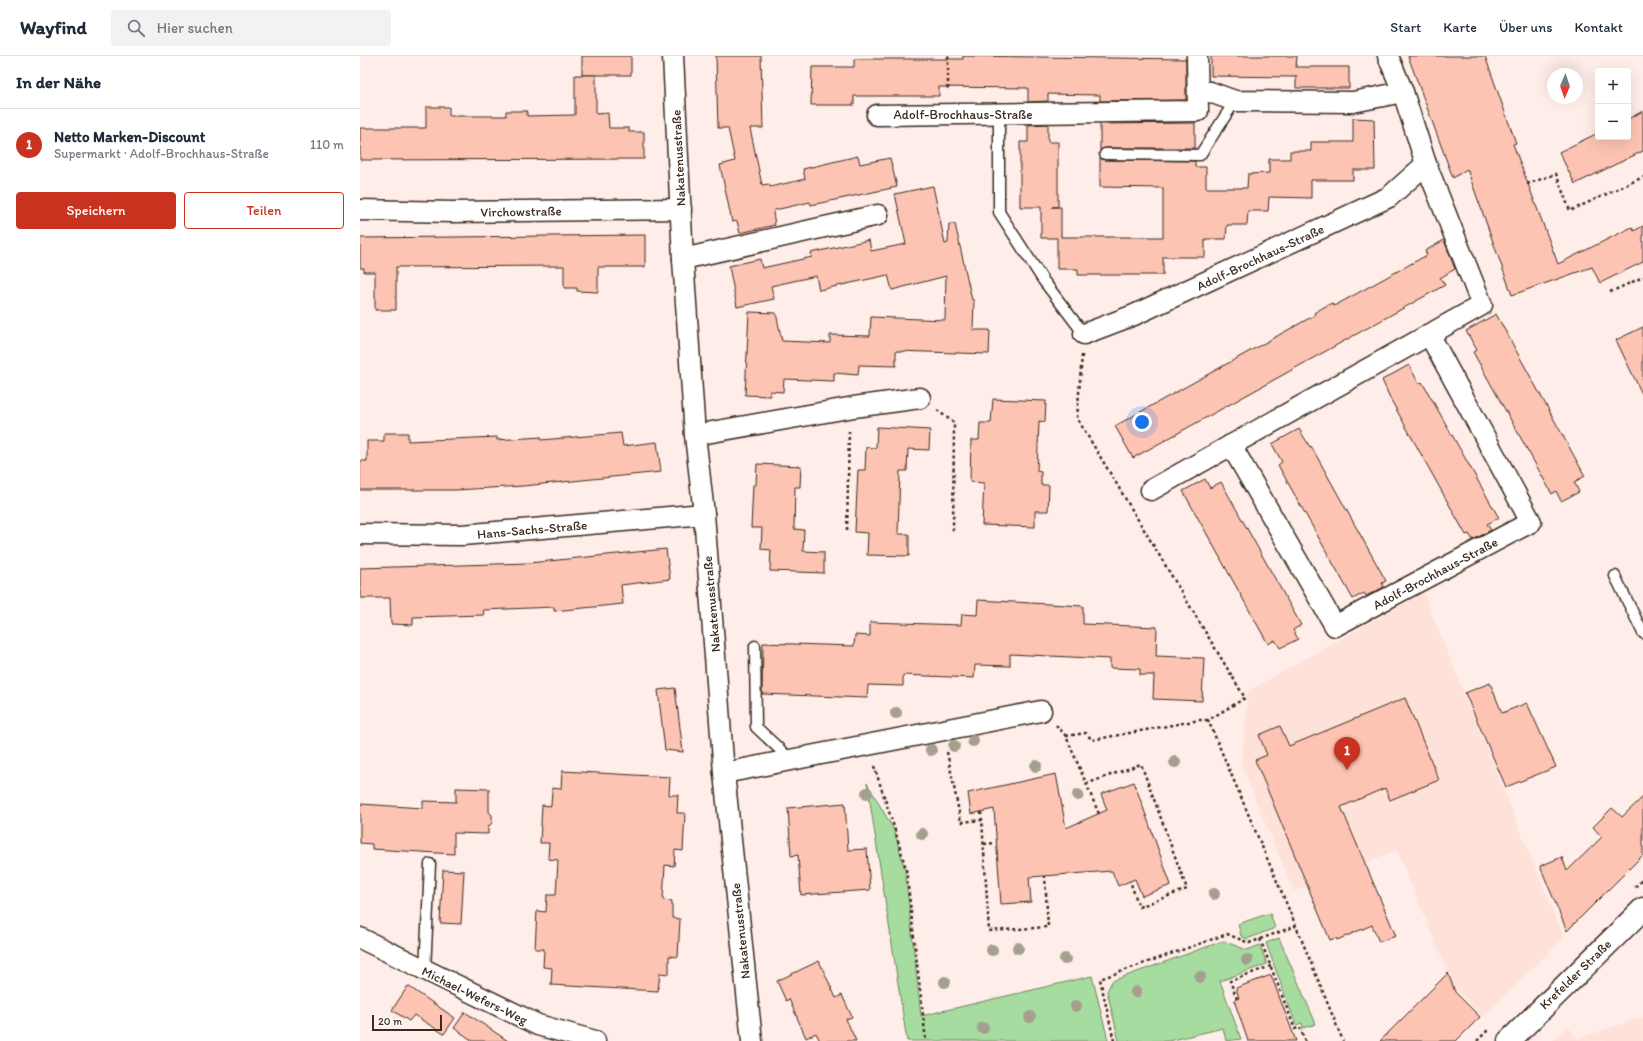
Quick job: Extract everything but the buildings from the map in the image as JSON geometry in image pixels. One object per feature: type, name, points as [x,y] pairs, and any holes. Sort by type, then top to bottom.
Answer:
[{"type":"main road","name":"Krefelder Straße","points":[[1509,1041],[1643,909]]},
{"type":"street","name":"Nakatenusstraße","points":[[673,56],[683,259],[695,435],[704,514],[724,773],[752,1041]]},
{"type":"street","name":"Adolf-Brochhaus-Straße","points":[[877,115],[1198,111],[1197,56]]},
{"type":"street","points":[[1151,490],[1482,305],[1426,164],[1403,92],[1388,56]]},
{"type":"street","points":[[1198,91],[1210,92],[1235,101],[1352,102],[1403,92]]},
{"type":"street","name":"Adolf-Brochhaus-Straße","points":[[1084,334],[1134,315],[1389,197],[1426,164]]},
{"type":"street","name":"Virchowstraße","points":[[360,210],[452,212],[681,209]]},
{"type":"street","points":[[683,259],[878,216]]},
{"type":"street","name":"Adolf-Brochhaus-Straße","points":[[1231,445],[1335,626],[1531,522],[1429,334]]},
{"type":"street","points":[[695,435],[849,408],[920,398]]},
{"type":"street","name":"Hans-Sachs-Straße","points":[[360,534],[462,535],[704,514]]},
{"type":"street","points":[[724,773],[792,761],[1041,711]]},
{"type":"street","name":"Michael-Wefers-Weg","points":[[360,938],[538,1025],[595,1041]]},
{"type":"lane","points":[[1105,154],[1200,155],[1235,101]]},
{"type":"lane","points":[[999,114],[999,212],[1043,280],[1084,334]]},
{"type":"lane","points":[[1615,576],[1643,633]]},
{"type":"lane","points":[[755,646],[756,727],[792,761]]},
{"type":"lane","points":[[425,971],[430,864]]},
{"type":"path","points":[[948,56],[948,114]]},
{"type":"path","points":[[1527,184],[1556,174],[1570,211],[1643,177]]},
{"type":"path","points":[[1610,292],[1643,277]]},
{"type":"path","points":[[920,398],[954,423],[953,533]]},
{"type":"path","points":[[847,530],[849,408]]},
{"type":"path","points":[[1066,736],[1086,733],[1092,740],[1199,720],[1208,720],[1244,698],[1225,666]]},
{"type":"path","points":[[1041,711],[1066,736],[1099,814]]},
{"type":"path","points":[[1208,720],[1296,926],[1343,1041]]},
{"type":"path","points":[[942,730],[961,822],[982,820]]},
{"type":"path","points":[[868,745],[896,830],[906,869],[926,1041]]},
{"type":"path","points":[[1086,784],[1141,764],[1187,890],[1139,907],[1130,881]]},
{"type":"path","points":[[981,812],[989,931],[1048,926],[1045,876]]},
{"type":"path","points":[[984,844],[996,843]]},
{"type":"path","points":[[1114,1041],[1100,979],[1227,934],[1249,943],[1296,926]]},
{"type":"path","points":[[1260,939],[1295,1029],[1300,1027],[1305,1041]]},
{"type":"path","points":[[1238,999],[1230,981],[1271,966]]},
{"type":"shaded area","points":[[1423,593],[1564,938],[1482,1017],[1454,987],[1397,850],[1294,891],[1242,767],[1248,691]]},
{"type":"shaded area","points":[[1643,1017],[1643,1041],[1553,1041],[1568,1026],[1577,1039]]},
{"type":"green space","points":[[867,783],[894,830],[905,870],[921,1016],[1092,976],[1107,1041],[907,1041]]},
{"type":"green space","points":[[1270,913],[1275,928],[1247,939],[1241,936],[1238,924]]},
{"type":"green space","points":[[1279,938],[1316,1024],[1303,1028],[1302,1023],[1296,1025],[1266,943]]},
{"type":"green space","points":[[1223,941],[1247,950],[1260,945],[1267,964],[1220,981],[1241,1039],[1226,1041],[1223,1028],[1169,1041],[1119,1041],[1107,991],[1112,981]]},
{"type":"place","name":"Netto Marken-Discount","points":[[1347,770]]}]
